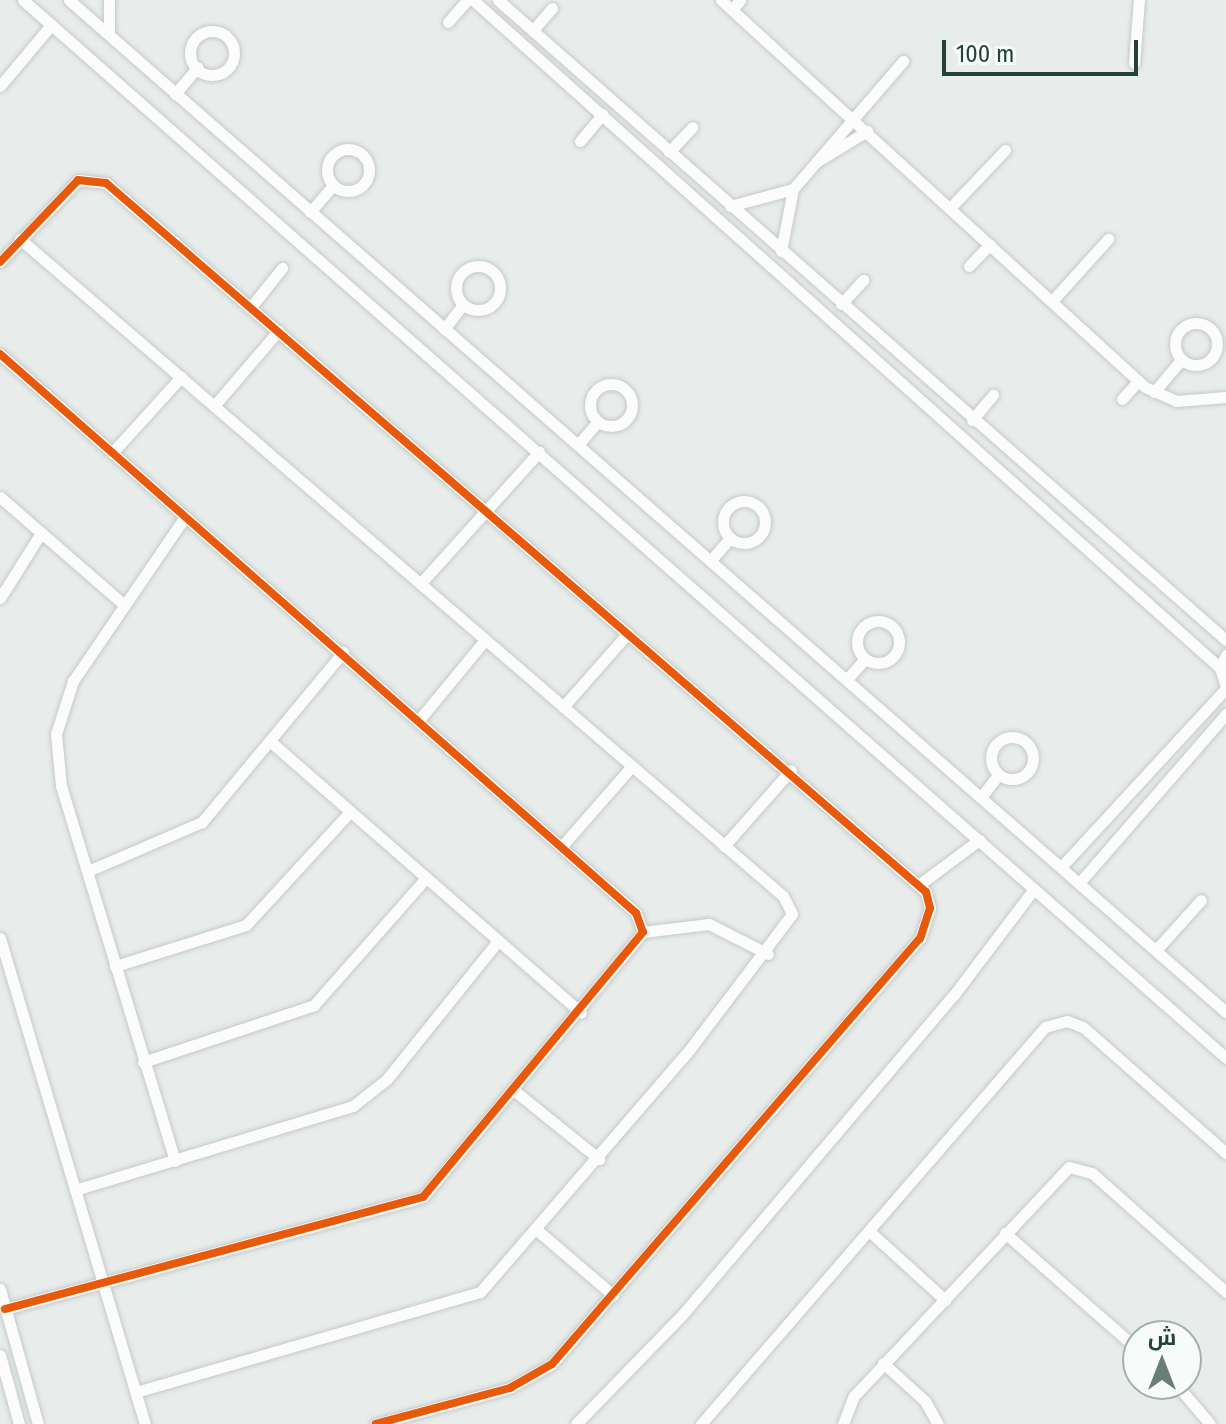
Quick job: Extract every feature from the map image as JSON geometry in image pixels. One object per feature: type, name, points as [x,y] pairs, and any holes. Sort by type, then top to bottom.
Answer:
[{"type":"street","points":[[23,0],[1226,1058]]},
{"type":"street","points":[[69,0],[1226,1012]]},
{"type":"street","points":[[109,0],[109,34]]},
{"type":"street","points":[[448,22],[467,0]]},
{"type":"street","points":[[473,0],[911,388],[1220,668],[1226,688],[1090,840],[1062,866]]},
{"type":"street","points":[[498,0],[972,420],[1226,640]]},
{"type":"street","points":[[721,0],[1138,381],[1176,401],[1226,397]]},
{"type":"street","points":[[732,10],[740,0]]},
{"type":"street","points":[[1134,63],[1139,0]]},
{"type":"street","points":[[533,30],[552,8]]},
{"type":"street","points":[[0,86],[51,25]]},
{"type":"street","points":[[208,29],[236,48],[215,77],[198,67],[187,54],[208,29]]},
{"type":"street","points":[[781,251],[793,189],[851,117],[903,61]]},
{"type":"street","points":[[562,78],[573,66]]},
{"type":"street","points":[[175,94],[198,67]]},
{"type":"street","points":[[580,141],[603,114]]},
{"type":"street","points":[[669,152],[692,127]]},
{"type":"street","points":[[816,162],[867,131]]},
{"type":"street","points":[[346,146],[371,162],[349,194],[333,186],[324,173],[346,146]]},
{"type":"street","points":[[950,208],[1005,150]]},
{"type":"street","points":[[0,262],[78,180],[98,178],[791,770],[920,884],[930,908],[920,938],[613,1295],[532,1378],[376,1424]]},
{"type":"street","points":[[310,212],[333,186]]},
{"type":"street","points":[[730,206],[793,189]]},
{"type":"street","points":[[20,239],[632,766],[791,908],[789,927],[768,954],[496,1281],[464,1301],[135,1392]]},
{"type":"street","points":[[1052,301],[1108,239]]},
{"type":"street","points":[[969,266],[990,244]]},
{"type":"street","points":[[474,265],[502,279],[479,313],[463,305],[454,292],[474,265]]},
{"type":"street","points":[[251,307],[282,268]]},
{"type":"street","points":[[841,304],[863,280]]},
{"type":"street","points":[[444,329],[463,305]]},
{"type":"street","points":[[1195,320],[1220,335],[1198,368],[1181,360],[1172,347],[1195,320]]},
{"type":"street","points":[[214,406],[278,331]]},
{"type":"street","points":[[0,354],[562,846],[636,913],[643,932]]},
{"type":"street","points":[[1154,392],[1181,360]]},
{"type":"street","points":[[911,388],[922,375]]},
{"type":"street","points":[[112,453],[181,377]]},
{"type":"street","points":[[1122,399],[1138,381]]},
{"type":"street","points":[[608,382],[635,396],[613,429],[597,422],[587,408],[608,382]]},
{"type":"street","points":[[972,420],[993,395]]},
{"type":"street","points":[[578,445],[597,422]]},
{"type":"street","points":[[420,584],[539,452]]},
{"type":"street","points":[[0,497],[123,604]]},
{"type":"street","points":[[740,499],[767,513],[745,546],[730,538],[719,525],[740,499]]},
{"type":"street","points":[[175,1161],[61,786],[56,734],[73,681],[185,517]]},
{"type":"street","points":[[0,598],[41,533]]},
{"type":"street","points":[[711,560],[730,538]]},
{"type":"street","points":[[877,618],[902,633],[880,666],[865,659],[854,645],[877,618]]},
{"type":"street","points":[[563,707],[628,633]]},
{"type":"street","points":[[419,720],[485,640]]},
{"type":"street","points":[[88,871],[202,822],[272,743],[343,652]]},
{"type":"street","points":[[1220,668],[1226,655]]},
{"type":"street","points":[[847,679],[865,659]]},
{"type":"street","points":[[1080,882],[1226,714]]},
{"type":"street","points":[[1011,735],[1036,749],[1014,782],[998,775],[988,761],[1011,735]]},
{"type":"street","points":[[272,743],[581,1013]]},
{"type":"street","points":[[562,846],[632,766]]},
{"type":"street","points":[[724,846],[791,770]]},
{"type":"street","points":[[981,797],[998,775]]},
{"type":"street","points":[[115,966],[246,925],[350,812]]},
{"type":"street","points":[[920,884],[979,840]]},
{"type":"street","points":[[1090,840],[1103,855]]},
{"type":"street","points":[[143,1062],[314,1005],[426,878]]},
{"type":"street","points":[[576,1424],[691,1305],[953,996],[1034,889]]},
{"type":"street","points":[[1156,950],[1201,900]]},
{"type":"street","points":[[5,1309],[104,1287],[423,1197],[516,1092],[643,932],[709,924],[768,954]]},
{"type":"street","points":[[0,938],[5,974],[75,1190],[145,1424]]},
{"type":"street","points":[[75,1190],[335,1113],[370,1095],[498,941]]},
{"type":"street","points":[[701,1424],[1053,1023],[1083,1027],[1226,1153]]},
{"type":"street","points":[[516,1092],[599,1159]]},
{"type":"street","points":[[843,1424],[846,1406],[883,1363],[945,1300],[1061,1171],[1085,1168],[1226,1292]]},
{"type":"street","points":[[538,1231],[613,1295]]},
{"type":"street","points":[[869,1231],[945,1300]]},
{"type":"street","points":[[1005,1233],[1122,1336]]},
{"type":"street","points":[[0,1289],[38,1424]]},
{"type":"street","points":[[0,1355],[19,1424]]},
{"type":"street","points":[[883,1363],[925,1401],[938,1424]]},
{"type":"street","points":[[1190,1400],[1210,1424]]},
{"type":"cycle path","points":[[0,262],[78,180],[106,183],[926,892],[930,908],[920,938],[552,1364],[510,1388],[376,1424]]},
{"type":"cycle path","points":[[0,354],[636,913],[643,932],[423,1197],[5,1309]]}]
